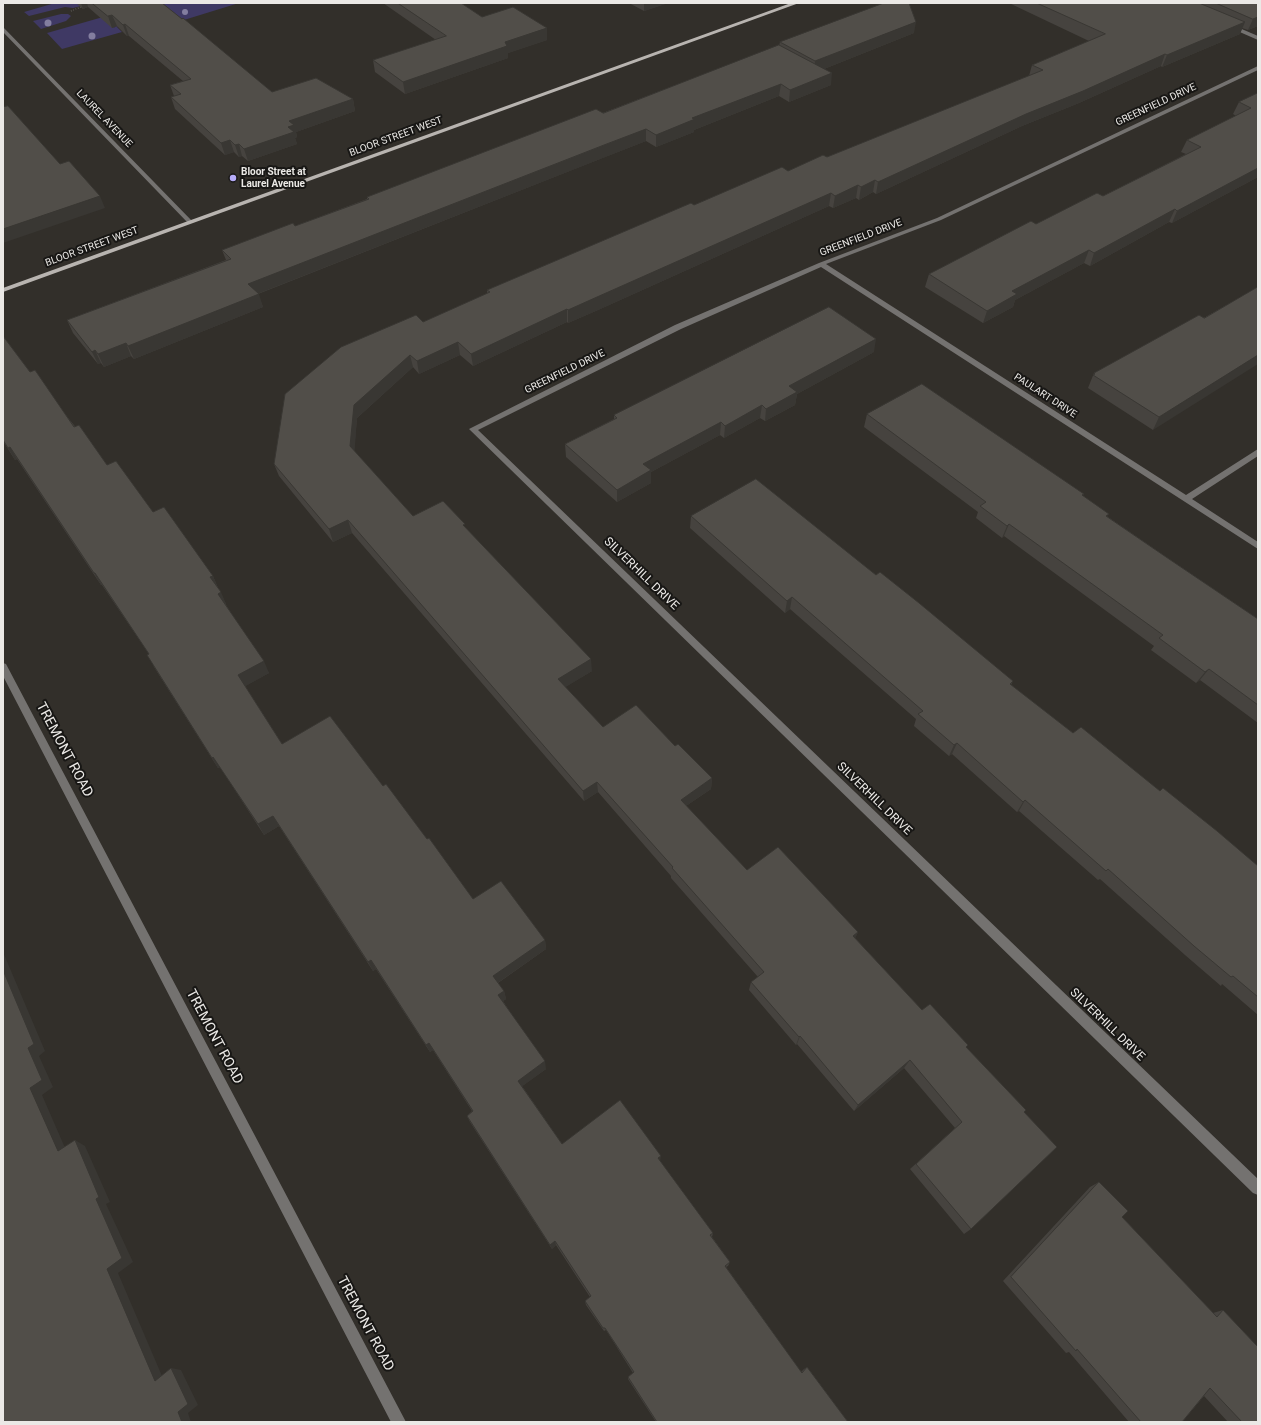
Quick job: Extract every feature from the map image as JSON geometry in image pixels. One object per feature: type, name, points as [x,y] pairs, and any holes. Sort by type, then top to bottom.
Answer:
[{"type":"main road","name":"BLOOR STREET WEST","points":[[3,290],[796,3]]},
{"type":"street","points":[[1222,23],[1258,38]]},
{"type":"street","name":"LAUREL AVENUE","points":[[3,29],[190,222]]},
{"type":"street","name":"GREENFIELD DRIVE","points":[[473,429],[678,327],[821,264],[939,219],[1258,68]]},
{"type":"street","name":"PAULART DRIVE","points":[[821,264],[1258,546]]},
{"type":"street","name":"SILVERHILL DRIVE","points":[[473,429],[1258,1188]]},
{"type":"street","points":[[1186,499],[1258,452]]},
{"type":"street","name":"TREMONT ROAD","points":[[3,667],[399,1422]]},
{"type":"path","points":[[71,11],[81,7]]},
{"type":"shaded area","points":[[55,3],[81,3],[81,6],[73,8],[65,7],[29,16],[24,12]]},
{"type":"shaded area","points":[[152,3],[239,3],[158,28],[150,17],[117,27],[122,32],[62,49],[47,33]]},
{"type":"shaded area","points":[[61,14],[68,14],[71,16],[66,21],[41,29],[33,21]]},
{"type":"building","points":[[92,3],[162,3],[182,19],[183,18],[272,92],[316,78],[353,99],[289,121],[294,125],[288,127],[294,132],[244,149],[239,144],[235,145],[230,140],[221,143],[171,97],[181,94],[170,85],[191,79],[125,24],[123,25],[112,15],[108,16]]},
{"type":"building","points":[[398,3],[461,3],[482,17],[513,7],[547,28],[505,42],[507,46],[403,82],[373,60],[446,36]]},
{"type":"building","points":[[884,3],[909,3],[916,22],[815,61],[780,42]]},
{"type":"building","points":[[1037,3],[1199,3],[1245,22],[1167,55],[1165,54],[1083,91],[1026,114],[878,182],[875,180],[861,187],[858,185],[835,196],[831,193],[568,310],[567,309],[471,354],[458,342],[417,361],[410,355],[354,405],[350,446],[413,516],[443,501],[465,524],[463,525],[591,659],[558,679],[603,727],[636,705],[675,746],[678,744],[712,778],[681,800],[747,870],[778,847],[858,932],[853,936],[922,1010],[930,1004],[968,1045],[966,1047],[1026,1110],[1024,1112],[1057,1147],[971,1229],[916,1164],[962,1122],[910,1060],[858,1105],[800,1036],[799,1037],[751,982],[764,972],[597,782],[583,791],[348,520],[329,529],[274,464],[285,394],[341,347],[416,315],[423,322],[490,292],[487,290],[691,203],[694,205],[782,167],[788,171],[823,155],[827,157],[1043,70],[1032,65],[1105,34]]},
{"type":"building","points":[[1216,3],[1258,3],[1258,17],[1253,19]]},
{"type":"building","points":[[779,45],[832,73],[790,90],[781,84],[692,118],[695,119],[656,135],[646,129],[604,145],[248,284],[259,294],[128,346],[126,343],[98,354],[95,350],[92,352],[67,320],[231,259],[222,250],[293,223],[295,226],[369,199],[367,197],[596,109],[603,113]]},
{"type":"building","points":[[1258,93],[1258,168],[1177,211],[1175,209],[1094,253],[1089,250],[1012,291],[1017,294],[987,311],[929,274],[1031,221],[1036,224],[1097,193],[1103,196],[1201,147],[1187,140],[1251,108],[1239,102]]},
{"type":"building","points":[[8,106],[60,164],[69,161],[100,196],[3,229],[3,107]]},
{"type":"building","points":[[1258,287],[1258,355],[1159,417],[1093,375],[1095,374],[1094,373],[1199,315],[1204,318]]},
{"type":"building","points":[[829,307],[876,339],[789,386],[797,392],[766,409],[762,405],[725,426],[721,422],[643,464],[651,470],[617,490],[565,444],[617,418],[614,415]]},
{"type":"building","points":[[3,336],[30,372],[35,370],[74,427],[79,425],[107,465],[116,461],[153,512],[164,507],[213,576],[210,577],[221,592],[218,594],[264,661],[238,675],[282,744],[330,716],[383,786],[386,784],[427,839],[429,838],[473,899],[501,881],[545,940],[493,976],[504,991],[498,995],[545,1061],[518,1081],[562,1144],[620,1100],[661,1156],[658,1158],[713,1233],[710,1235],[730,1262],[725,1266],[802,1373],[807,1367],[848,1422],[657,1422],[628,1377],[634,1372],[585,1301],[591,1296],[555,1241],[550,1245],[467,1116],[473,1111],[429,1043],[426,1045],[371,960],[368,962],[273,816],[258,824],[213,757],[212,758],[147,655],[149,654],[10,447],[8,448],[3,440]]},
{"type":"building","points":[[922,384],[1084,494],[1082,495],[1109,514],[1106,516],[1258,619],[1258,705],[1209,669],[1205,672],[1159,638],[1163,635],[1009,524],[1007,526],[980,506],[986,502],[867,414]]},
{"type":"building","points":[[756,479],[876,575],[880,572],[919,603],[1013,681],[1010,684],[1073,733],[1081,727],[1160,791],[1163,788],[1258,866],[1258,997],[1194,946],[1108,869],[1106,871],[1025,800],[1023,802],[957,743],[954,745],[918,714],[923,711],[792,597],[787,601],[691,516]]},
{"type":"building","points":[[3,970],[34,1044],[28,1048],[42,1080],[30,1088],[58,1151],[75,1140],[99,1197],[96,1199],[122,1258],[107,1269],[155,1381],[171,1368],[188,1404],[178,1412],[182,1422],[3,1422]]},
{"type":"building","points":[[1099,1182],[1128,1211],[1122,1217],[1217,1317],[1223,1310],[1258,1347],[1258,1422],[1242,1422],[1210,1388],[1182,1422],[1141,1422],[1011,1277]]},
{"type":"place","name":"Bloor Street at Laurel Avenue","points":[[233,178]]}]
